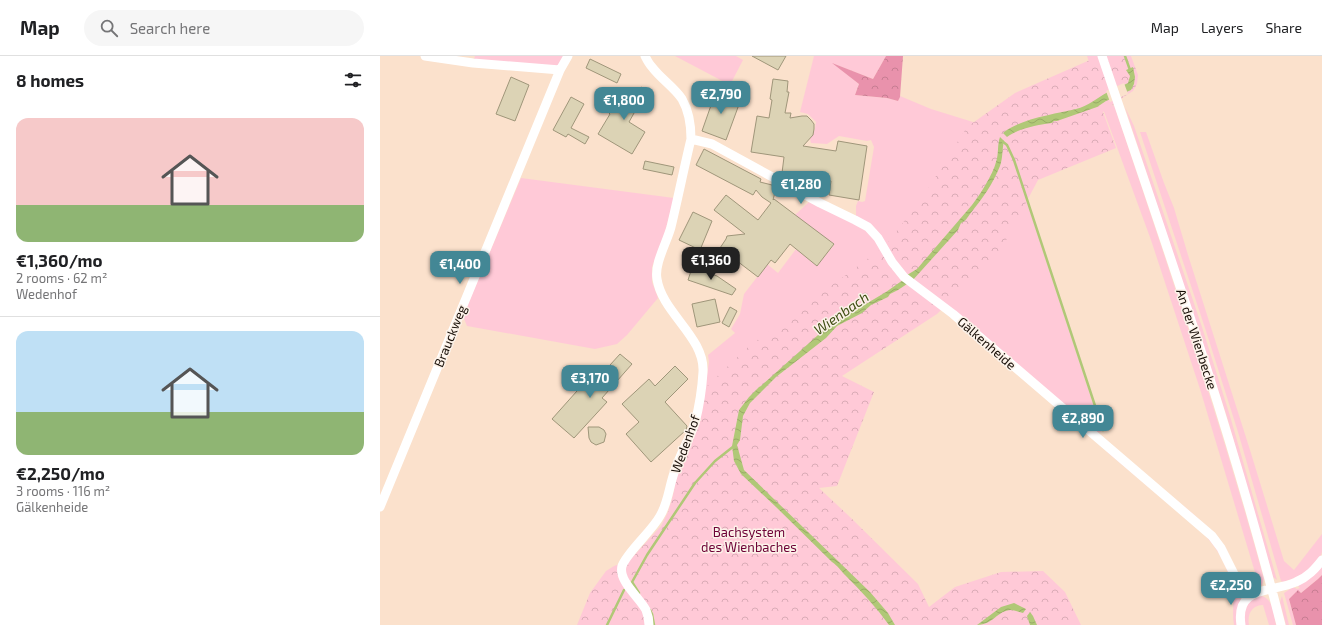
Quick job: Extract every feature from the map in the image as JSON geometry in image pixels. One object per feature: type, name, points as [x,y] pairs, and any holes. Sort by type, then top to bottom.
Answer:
[{"type":"street","points":[[425,56],[473,64],[560,70]]},
{"type":"street","name":"Brauckweg","points":[[380,507],[560,70],[568,56]]},
{"type":"street","name":"Wedenhof","points":[[645,56],[652,67],[673,88],[681,99],[686,108],[691,127],[691,139],[671,225],[659,260],[656,274],[664,298],[699,351],[703,372],[695,422],[673,474],[664,508],[657,522],[630,554],[622,567],[622,574],[630,589],[646,609],[648,625]]},
{"type":"street","name":"An der Wienbecke","points":[[1102,56],[1213,388],[1272,589],[1281,625]]},
{"type":"street","name":"Gälkenheide","points":[[691,139],[712,144],[820,203],[868,227],[878,238],[892,262],[912,285],[953,314],[1205,529],[1218,542],[1235,576],[1248,596]]},
{"type":"street","points":[[1240,625],[1241,607],[1248,596],[1294,583],[1304,578],[1315,569],[1322,560]]},
{"type":"green space","points":[[475,56],[563,56],[558,66],[474,60]]},
{"type":"green space","points":[[675,56],[736,56],[743,60],[730,85]]},
{"type":"green space","points":[[814,56],[886,56],[873,79],[834,64],[859,84],[855,95],[887,98],[898,101],[900,96],[931,109],[973,122],[979,122],[1090,65],[1087,56],[1098,56],[1108,87],[907,275],[856,217],[856,206],[858,201],[865,201],[874,147],[871,140],[867,141],[839,136],[827,144],[811,143],[810,139],[815,129],[816,122],[808,114],[800,112]]},
{"type":"green space","points":[[886,56],[903,56],[900,97],[898,101],[887,98],[855,95],[859,84],[832,63],[873,79]]},
{"type":"green space","name":"Bachsystem des Wienbaches","points":[[1099,56],[1131,56],[1138,75],[1137,84],[1133,91],[1103,112],[1116,148],[1038,180],[1003,246],[937,314],[842,376],[874,392],[837,486],[819,488],[918,584],[929,607],[955,587],[1001,572],[1043,571],[1065,592],[1081,625],[577,625],[590,593],[606,571],[614,566],[630,560],[661,526],[668,512],[679,468],[701,423],[706,387],[748,347],[885,246],[922,198],[967,127],[1015,93]]},
{"type":"green space","points":[[1109,100],[1112,106],[1114,105],[1134,164],[1192,341],[1247,519],[1264,579],[1262,585],[1255,589],[1242,583],[1224,548],[1216,537],[1113,448],[1212,531],[1225,547],[1237,572],[1245,582],[1250,584],[1257,579],[1200,389],[1151,240],[1103,109],[1005,142],[1008,139],[1007,137],[1017,131],[1052,123],[1054,121],[1097,107]]},
{"type":"green space","points":[[1125,107],[1134,126],[1202,327],[1230,416],[1277,580],[1273,577],[1227,417]]},
{"type":"green space","points":[[1140,132],[1146,132],[1174,208],[1284,561],[1294,570],[1322,534],[1322,552],[1316,564],[1301,575],[1283,582],[1281,581],[1238,432],[1206,331]]},
{"type":"green space","points":[[1012,156],[1102,431],[1097,433],[928,291]]},
{"type":"green space","points":[[521,178],[674,198],[665,232],[652,267],[652,282],[658,298],[627,335],[617,344],[595,349],[467,326],[463,316]]},
{"type":"green space","points":[[809,202],[854,222],[871,233],[885,256],[683,496],[674,486],[700,422],[709,362],[708,355],[735,333],[731,329],[740,314],[744,294],[767,264],[778,273],[796,249],[817,266],[834,245],[795,215]]},
{"type":"green space","points":[[1108,450],[1201,528],[1220,550],[1239,590],[1241,599],[1237,613],[1238,625],[1234,625],[1232,585],[1223,560],[1214,546],[1202,532],[1107,452]]},
{"type":"green space","points":[[1322,566],[1322,575],[1318,579],[1301,593],[1298,591],[1289,599],[1296,625],[1293,625],[1284,593],[1293,587],[1297,589],[1300,588],[1298,586]]},
{"type":"green space","points":[[1322,575],[1322,625],[1296,625],[1289,599],[1298,590],[1301,593]]},
{"type":"green space","points":[[1261,596],[1265,597],[1270,603],[1274,612],[1276,625],[1269,625],[1263,605],[1259,605],[1251,611],[1249,625],[1243,625],[1242,617],[1249,601]]},
{"type":"green space","points":[[1282,596],[1289,625],[1286,625],[1280,602]]},
{"type":"water","points":[[1133,67],[1135,77],[1131,90],[1106,101],[1097,107],[1054,121],[1052,123],[1023,129],[1007,137],[1003,133],[1018,124],[1085,106],[1108,92],[1128,83],[1130,76],[1126,70]]},
{"type":"water","points":[[1000,137],[1004,141],[1002,160],[991,185],[966,219],[961,223],[958,230],[912,281],[907,275],[917,269],[972,205],[982,190],[997,159]]},
{"type":"water","points":[[903,280],[907,284],[890,294],[888,297],[871,305],[862,313],[837,326],[826,338],[776,377],[750,403],[743,416],[740,440],[737,445],[744,470],[870,592],[888,613],[895,625],[889,625],[868,599],[838,567],[741,474],[734,461],[732,446],[739,410],[759,387],[827,327],[886,292]]},
{"type":"water","points":[[1014,603],[1026,609],[1023,613],[1012,610],[1002,612],[987,623],[977,625],[1001,607]]},
{"type":"water","points":[[1030,612],[1037,625],[1030,625],[1027,616]]},
{"type":"pier","points":[[1124,83],[1128,94],[1110,102],[1106,91]]},
{"type":"building","points":[[752,56],[786,56],[778,70]]},
{"type":"building","points":[[590,59],[621,74],[617,83],[586,68]]},
{"type":"building","points":[[511,77],[529,85],[515,121],[496,114]]},
{"type":"building","points":[[773,79],[788,81],[787,92],[789,92],[785,113],[791,113],[790,118],[807,116],[814,124],[813,135],[803,146],[836,151],[838,141],[867,146],[859,200],[829,195],[831,181],[782,173],[784,157],[751,152],[757,116],[769,118]]},
{"type":"building","points":[[641,87],[653,94],[644,109],[638,106],[629,122],[645,132],[632,154],[598,134],[610,114],[610,111],[601,106],[608,93],[630,106]]},
{"type":"building","points":[[716,91],[741,99],[726,140],[702,131]]},
{"type":"building","points":[[571,97],[584,104],[571,128],[589,137],[585,144],[568,134],[566,137],[553,130]]},
{"type":"building","points":[[704,149],[761,179],[760,182],[772,185],[775,189],[773,200],[774,199],[834,244],[817,266],[790,244],[775,263],[771,260],[758,277],[720,248],[727,236],[745,234],[714,210],[726,195],[758,220],[771,203],[762,197],[756,190],[753,195],[696,165]]},
{"type":"building","points":[[645,161],[674,167],[672,175],[643,169]]},
{"type":"building","points":[[693,212],[712,221],[700,250],[679,240]]},
{"type":"building","points":[[692,268],[717,276],[736,289],[732,295],[688,280]]},
{"type":"building","points":[[715,299],[720,322],[697,327],[692,304]]},
{"type":"building","points":[[730,307],[737,311],[729,327],[722,323]]},
{"type":"building","points":[[620,354],[632,364],[602,398],[607,402],[574,438],[552,419],[585,382],[590,387]]},
{"type":"building","points":[[675,366],[688,379],[665,402],[687,426],[686,430],[651,462],[626,434],[639,422],[622,404],[649,379],[655,386]]},
{"type":"building","points":[[588,427],[599,427],[604,430],[606,434],[604,442],[596,445],[591,442]]},
{"type":"waterway","name":"Wienbach","points":[[1125,56],[1130,70]]},
{"type":"waterway","points":[[1002,141],[1007,145],[1014,160],[1103,430]]},
{"type":"waterway","points":[[631,584],[647,555],[695,483],[715,461],[734,446]]},
{"type":"waterway","points":[[632,582],[639,593]]},
{"type":"waterway","points":[[607,625],[624,590]]},
{"type":"waterway","points":[[650,610],[654,625]]}]
